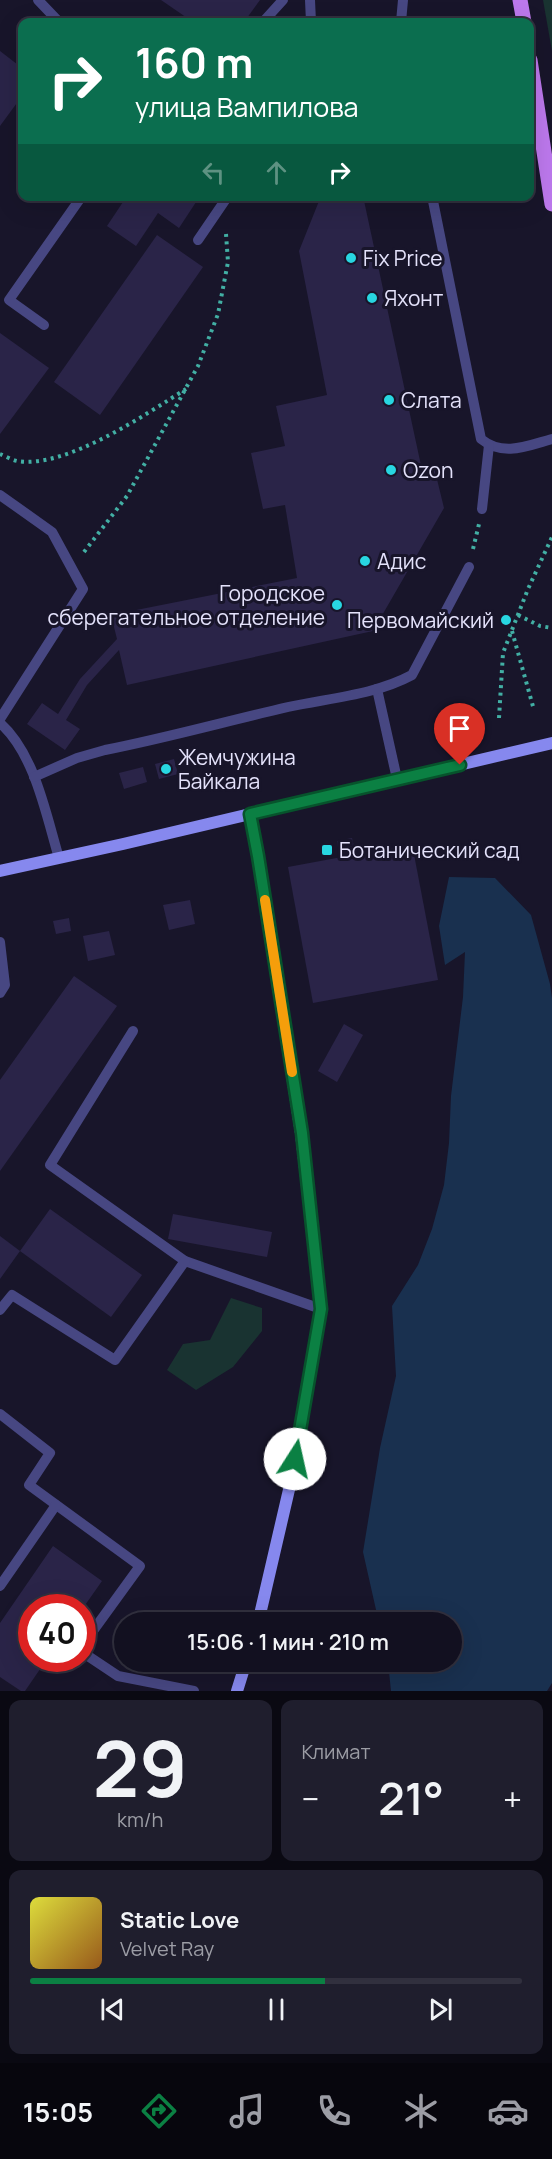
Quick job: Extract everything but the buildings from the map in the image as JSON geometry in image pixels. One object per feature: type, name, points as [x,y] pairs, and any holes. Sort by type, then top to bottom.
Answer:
[{"type":"main road","points":[[520,0],[523,18]]},
{"type":"main road","points":[[534,84],[552,204]]},
{"type":"street","points":[[0,871],[552,743]]},
{"type":"street","points":[[250,814],[302,1133],[321,1309],[291,1481],[261,1612]]},
{"type":"street","points":[[237,1691],[243,1672]]},
{"type":"lane","points":[[38,0],[55,18]]},
{"type":"lane","points":[[267,18],[283,0]]},
{"type":"lane","points":[[310,0],[310,18]]},
{"type":"lane","points":[[401,18],[403,0]]},
{"type":"lane","points":[[44,325],[5,296],[78,201]]},
{"type":"lane","points":[[198,240],[225,201]]},
{"type":"lane","points":[[433,201],[481,439],[498,449],[515,449],[552,439]]},
{"type":"lane","points":[[482,509],[489,445]]},
{"type":"lane","points":[[0,495],[52,532],[83,589],[0,721],[14,740],[34,777],[59,858]]},
{"type":"lane","points":[[34,777],[77,758],[105,750],[377,689],[412,675],[469,567]]},
{"type":"lane","points":[[377,689],[397,779]]},
{"type":"lane","points":[[0,942],[5,985],[0,993]]},
{"type":"lane","points":[[133,1031],[50,1165],[185,1261],[321,1309]]},
{"type":"lane","points":[[0,1310],[12,1295],[115,1360],[185,1261]]},
{"type":"lane","points":[[0,1414],[50,1454],[29,1485],[140,1566],[96,1627]]},
{"type":"lane","points":[[0,1586],[56,1505]]},
{"type":"lane","points":[[96,1661],[118,1676],[194,1691]]},
{"type":"path","points":[[71,566],[89,547],[128,496],[198,366],[218,314],[228,262],[226,201]]},
{"type":"path","points":[[0,454],[17,461],[47,460],[117,431],[186,388]]},
{"type":"path","points":[[469,567],[482,509]]},
{"type":"path","points":[[500,718],[503,653],[552,537]]},
{"type":"path","points":[[518,615],[540,626],[552,628]]},
{"type":"path","points":[[512,631],[534,710]]},
{"type":"path","points":[[185,777],[188,788]]},
{"type":"green space","points":[[543,0],[552,0],[552,51]]},
{"type":"green space","points":[[231,1298],[262,1308],[262,1331],[233,1367],[196,1390],[167,1370],[183,1344],[210,1340]]},
{"type":"water","points":[[449,877],[495,878],[531,915],[552,998],[552,1683],[547,1691],[391,1691],[389,1672],[462,1672],[462,1612],[377,1612],[363,1552],[380,1448],[396,1376],[392,1306],[418,1265],[432,1229],[444,1185],[451,1096],[463,997],[465,952],[445,965],[439,926]]},
{"type":"slow traffic","points":[[265,900],[292,1072]]},
{"type":"place","name":"Fix Price","points":[[351,258]]},
{"type":"place","name":"Яхонт","points":[[372,298]]},
{"type":"place","name":"Слата","points":[[389,400]]},
{"type":"place","name":"Ozon","points":[[391,470]]},
{"type":"place","name":"Адис","points":[[365,561]]},
{"type":"place","name":"Городское сберегательное отделение","points":[[337,605]]},
{"type":"place","name":"Первомайский","points":[[506,620]]},
{"type":"place","name":"Жемчужина Байкала","points":[[166,769]]},
{"type":"place","name":"Ботанический сад","points":[[327,850]]},
{"type":"route","points":[[295,1459],[321,1309],[302,1133],[250,814],[460,765]]}]
